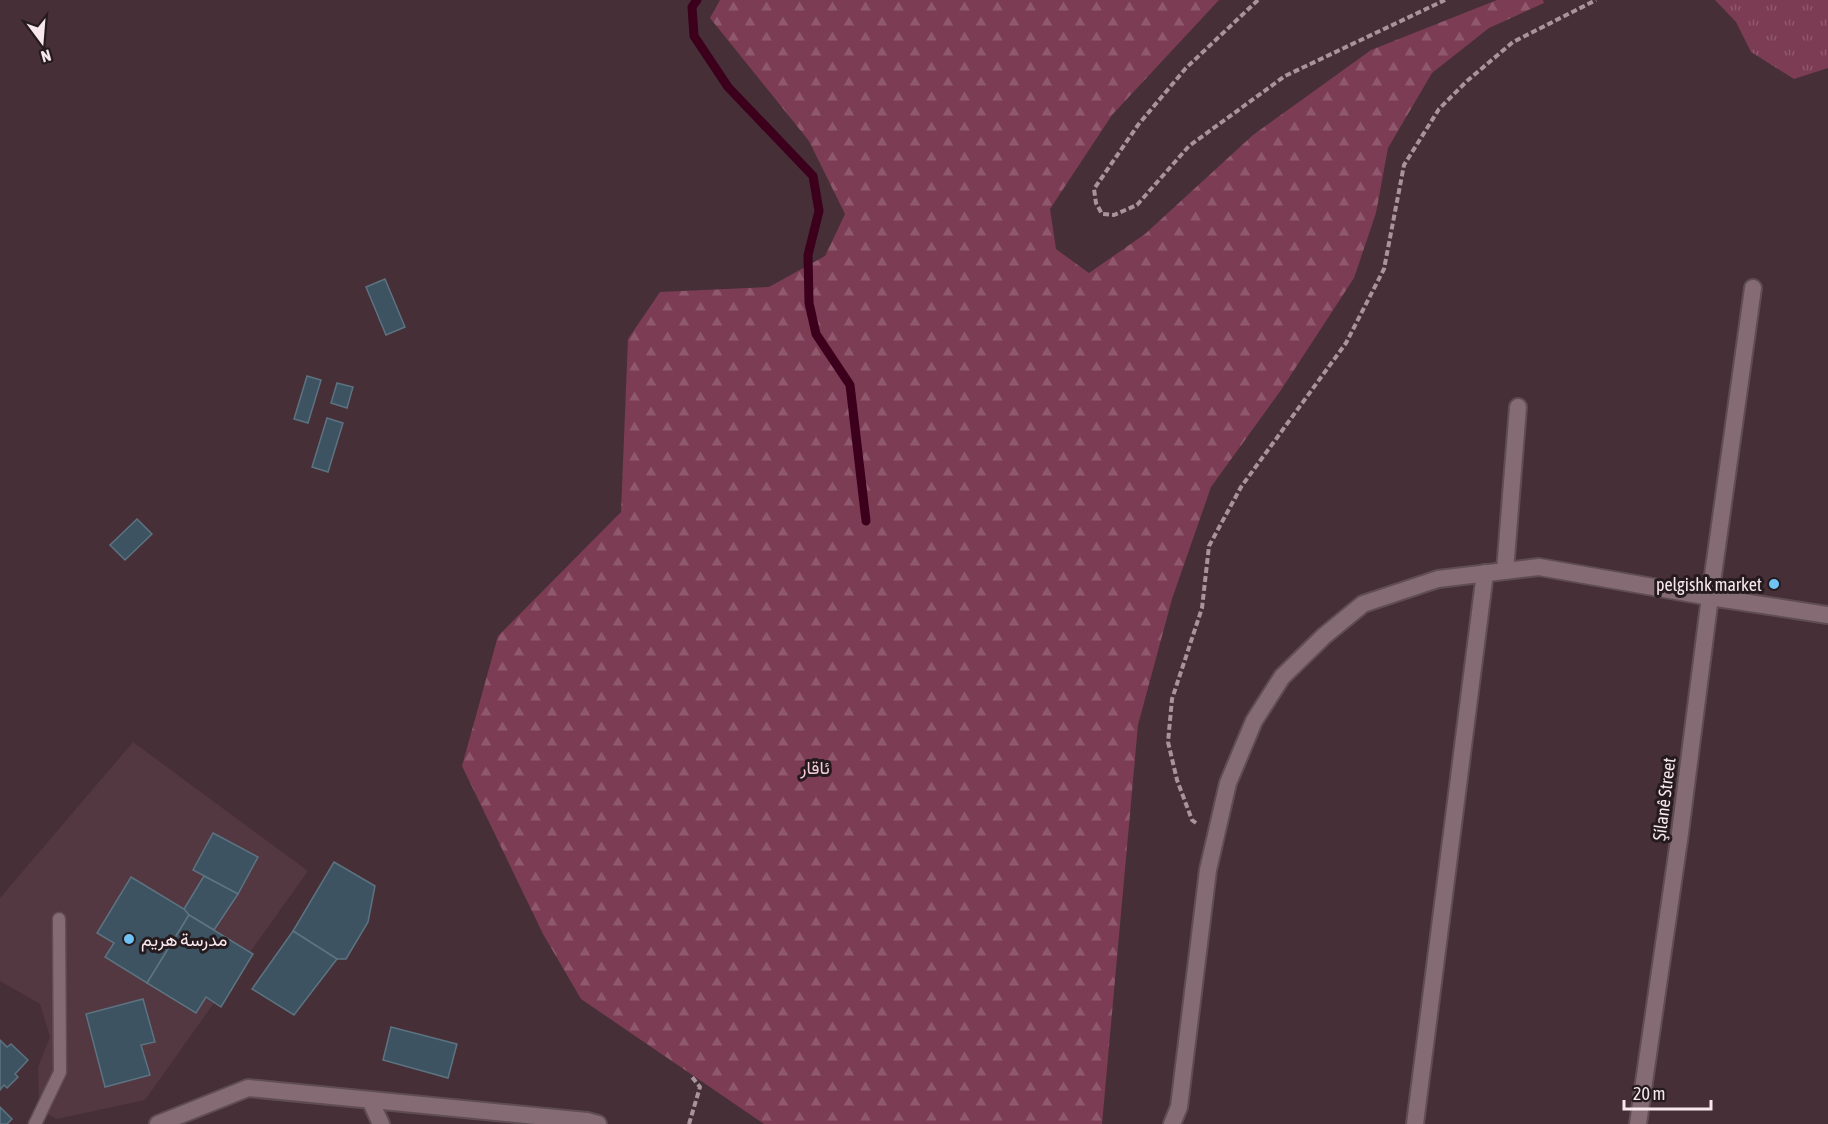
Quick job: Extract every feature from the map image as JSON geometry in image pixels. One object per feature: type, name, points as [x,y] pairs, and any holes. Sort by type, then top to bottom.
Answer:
[{"type":"street","name":"Şílanê Street","points":[[1638,1124],[1680,833],[1753,288]]},
{"type":"street","points":[[1505,571],[1518,407]]},
{"type":"street","points":[[1172,1124],[1179,1107],[1208,870],[1228,783],[1254,722],[1282,676],[1324,636],[1363,604],[1438,579],[1539,567],[1828,615]]},
{"type":"street","points":[[1415,1124],[1485,573]]},
{"type":"street","points":[[158,1124],[248,1088],[598,1124]]},
{"type":"street","points":[[370,1100],[381,1124]]},
{"type":"lane","points":[[35,1124],[60,1072],[59,919]]},
{"type":"path","points":[[1258,0],[1186,68],[1138,125],[1094,189],[1096,203],[1102,214],[1114,215],[1137,205],[1189,146],[1285,75],[1445,0]]},
{"type":"path","points":[[1216,838],[1192,820],[1177,780],[1168,742],[1172,699],[1202,608],[1209,546],[1241,487],[1346,343],[1384,269],[1404,165],[1439,109],[1467,81],[1513,42],[1596,0]]},
{"type":"path","points":[[689,1124],[700,1087],[692,1077]]},
{"type":"shaded area","name":"مدرسة هريم","points":[[133,742],[308,871],[145,1100],[57,1119],[39,1110],[38,1067],[50,1037],[40,1004],[0,981],[0,898]]},
{"type":"green space","name":"ئاقار","points":[[720,0],[1219,0],[1112,115],[1050,209],[1056,249],[1089,273],[1145,234],[1253,135],[1371,50],[1497,0],[1543,0],[1544,3],[1489,28],[1432,73],[1388,148],[1376,213],[1354,278],[1281,390],[1211,487],[1172,599],[1138,725],[1102,1124],[764,1124],[581,999],[543,934],[462,766],[498,636],[621,512],[628,339],[660,292],[769,287],[825,256],[845,214],[809,141],[710,18]]},
{"type":"green space","points":[[1715,0],[1828,0],[1828,68],[1794,79],[1751,52],[1736,22]]},
{"type":"building","points":[[385,279],[405,327],[386,335],[366,287]]},
{"type":"building","points":[[307,376],[321,380],[308,423],[294,419]]},
{"type":"building","points":[[337,383],[353,387],[347,408],[331,403]]},
{"type":"building","points":[[327,418],[343,423],[328,472],[312,467]]},
{"type":"building","points":[[137,519],[152,534],[125,560],[110,545]]},
{"type":"building","points":[[213,833],[258,857],[238,894],[193,870]]},
{"type":"building","points":[[334,862],[375,886],[368,922],[346,959],[337,959],[293,931]]},
{"type":"building","points":[[204,876],[238,894],[214,930],[189,915],[184,909]]},
{"type":"building","points":[[131,877],[184,909],[189,915],[147,983],[105,957],[114,943],[97,933]]},
{"type":"building","points":[[189,915],[253,954],[221,1007],[206,997],[196,1013],[147,983]]},
{"type":"building","points":[[293,931],[337,959],[294,1015],[252,989]]},
{"type":"building","points":[[143,999],[155,1042],[141,1045],[150,1075],[105,1087],[86,1014]]},
{"type":"building","points":[[391,1027],[457,1044],[448,1078],[383,1060]]},
{"type":"building","points":[[0,1040],[7,1047],[11,1044],[28,1060],[15,1074],[18,1077],[7,1088],[4,1085],[0,1090]]},
{"type":"building","points":[[0,1107],[12,1119],[7,1124],[0,1124]]},
{"type":"waterway","points":[[697,0],[692,7],[694,36],[728,87],[813,176],[819,211],[808,255],[809,303],[816,334],[850,385],[866,521]]},
{"type":"place","name":"pelgishk market","points":[[1774,584]]},
{"type":"place","name":"مدرسة هريم","points":[[129,939]]}]
